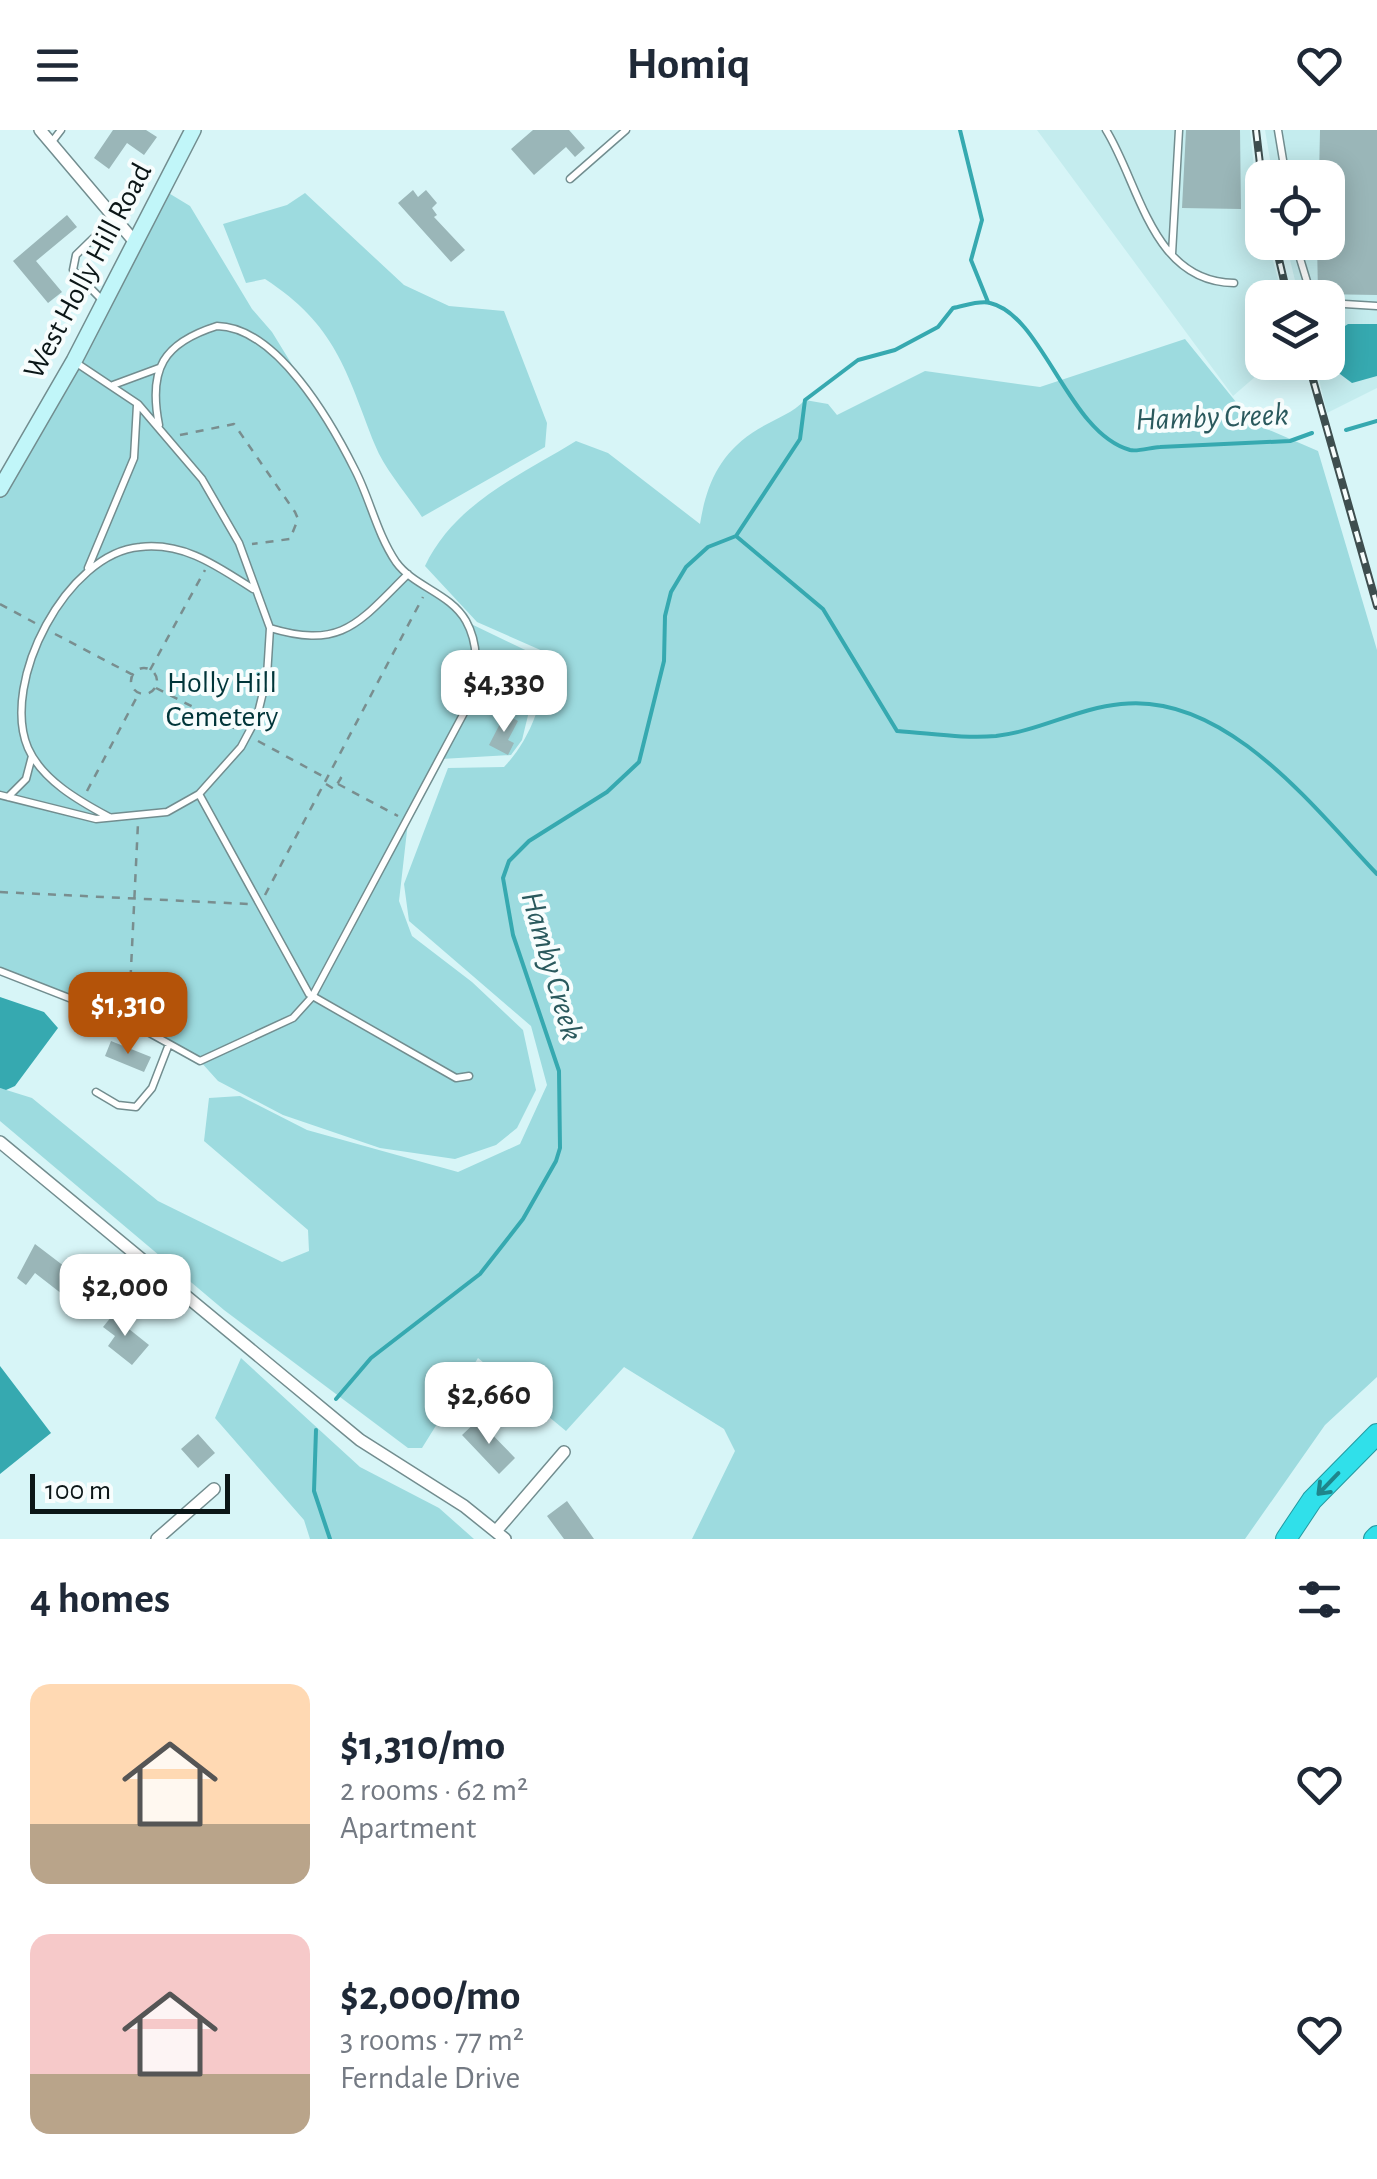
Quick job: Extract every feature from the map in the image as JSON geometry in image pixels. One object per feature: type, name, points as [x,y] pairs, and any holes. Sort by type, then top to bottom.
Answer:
[{"type":"highway","points":[[1286,1539],[1312,1500],[1377,1434]]},
{"type":"street","points":[[40,130],[134,242]]},
{"type":"street","name":"West Holly Hill Road","points":[[0,489],[74,361],[193,130]]},
{"type":"street","points":[[0,1142],[360,1440],[501,1534],[564,1452]]},
{"type":"street","points":[[156,1539],[214,1489]]},
{"type":"lane","points":[[51,143],[61,130]]},
{"type":"lane","points":[[570,179],[626,130]]},
{"type":"lane","points":[[1106,130],[1140,208],[1172,255],[1204,281],[1234,283]]},
{"type":"lane","points":[[1172,255],[1179,130]]},
{"type":"lane","points":[[1278,130],[1283,160]]},
{"type":"lane","points":[[104,302],[74,270],[76,255],[114,218]]},
{"type":"lane","points":[[1345,304],[1377,306]]},
{"type":"lane","points":[[0,971],[128,1021],[200,1061],[293,1018],[312,997],[408,822],[472,696],[477,672],[467,622],[396,562],[332,430],[302,385],[262,340],[217,326],[174,346],[158,368],[111,385]]},
{"type":"lane","points":[[4,796],[96,819],[168,812],[199,794],[222,772],[247,735],[267,676],[270,628],[240,546],[202,479],[138,404],[74,361]]},
{"type":"lane","points":[[158,368],[159,426]]},
{"type":"lane","points":[[86,574],[134,458],[138,404]]},
{"type":"lane","points":[[110,818],[81,802],[32,755],[21,723],[22,695],[43,628],[86,574],[118,551],[138,546],[164,546],[209,562],[255,590]]},
{"type":"lane","points":[[270,628],[314,638],[339,634],[353,628],[408,574]]},
{"type":"lane","points":[[4,796],[26,779],[32,755]]},
{"type":"lane","points":[[199,794],[312,997],[456,1078],[468,1076]]},
{"type":"lane","points":[[96,1092],[118,1105],[136,1107],[152,1088],[169,1044]]},
{"type":"path","points":[[169,438],[234,424],[247,448],[270,472],[295,512],[296,527],[290,539],[240,546]]},
{"type":"path","points":[[150,670],[209,562]]},
{"type":"path","points":[[0,892],[260,904],[428,586]]},
{"type":"path","points":[[0,604],[133,676]]},
{"type":"path","points":[[139,693],[132,685],[133,676],[142,668],[150,670],[157,679],[156,688]]},
{"type":"path","points":[[81,802],[139,693],[156,688],[247,735],[326,781],[334,790],[340,778],[330,773]]},
{"type":"path","points":[[338,784],[408,822]]},
{"type":"path","points":[[128,1021],[138,816]]},
{"type":"shaded area","points":[[1037,130],[1250,130],[1253,160],[1245,160],[1245,260],[1273,260],[1278,280],[1245,280],[1245,380],[1251,380],[1233,396]]},
{"type":"shaded area","points":[[1265,130],[1377,130],[1377,388],[1327,413],[1319,380],[1345,380],[1345,280],[1295,280],[1290,260],[1345,260],[1345,160],[1270,160]]},
{"type":"shaded area","points":[[1377,324],[1377,376],[1352,383],[1345,378],[1345,326]]},
{"type":"shaded area","points":[[0,997],[44,1012],[58,1028],[15,1086],[6,1090],[0,1088]]},
{"type":"shaded area","points":[[0,1366],[51,1433],[0,1474]]},
{"type":"green space","name":"Holly Hill Cemetery","points":[[162,189],[190,206],[252,309],[272,332],[334,433],[397,562],[436,590],[467,622],[542,658],[522,740],[511,755],[441,759],[408,822],[399,901],[412,936],[472,982],[523,1030],[536,1090],[517,1128],[496,1145],[455,1159],[380,1148],[283,1115],[218,1081],[200,1061],[157,1036],[0,971],[0,489]]},
{"type":"green space","points":[[305,193],[404,285],[449,306],[504,311],[547,423],[545,447],[422,517],[379,454],[346,372],[323,332],[289,296],[265,279],[246,283],[223,224],[287,205]]},
{"type":"green space","points":[[1185,339],[1253,423],[1318,451],[1377,650],[1377,1377],[1325,1425],[1245,1539],[692,1539],[735,1451],[724,1429],[624,1367],[566,1431],[478,1358],[422,1448],[408,1448],[224,1310],[0,1121],[0,1088],[32,1098],[158,1201],[282,1262],[309,1251],[308,1230],[204,1141],[209,1098],[240,1096],[307,1130],[458,1172],[520,1144],[547,1085],[531,1026],[409,921],[404,884],[448,768],[504,767],[530,728],[544,683],[545,652],[477,622],[425,566],[453,525],[490,493],[576,441],[608,453],[700,524],[710,485],[730,452],[752,433],[805,400],[828,404],[837,415],[925,371],[1040,387]]},
{"type":"green space","points":[[241,1358],[360,1467],[439,1508],[474,1539],[310,1539],[304,1520],[215,1418]]},
{"type":"building","points":[[113,130],[146,130],[157,137],[144,155],[127,143],[109,169],[94,158]]},
{"type":"building","points":[[533,130],[569,130],[585,148],[575,157],[566,147],[534,175],[511,149]]},
{"type":"building","points":[[1186,130],[1240,130],[1241,209],[1182,208]]},
{"type":"building","points":[[1320,130],[1377,130],[1377,295],[1345,294],[1345,280],[1318,280],[1317,260],[1345,260],[1345,160],[1319,160]]},
{"type":"building","points":[[413,190],[418,197],[426,190],[437,203],[432,208],[437,215],[434,217],[465,250],[451,262],[398,203]]},
{"type":"building","points":[[67,215],[77,227],[36,261],[62,292],[48,303],[13,261]]},
{"type":"building","points":[[511,658],[528,667],[510,704],[492,695]]},
{"type":"building","points":[[505,714],[518,721],[508,740],[514,743],[508,755],[489,745]]},
{"type":"building","points":[[111,1041],[151,1057],[144,1072],[105,1056]]},
{"type":"building","points":[[35,1244],[94,1289],[80,1308],[35,1273],[26,1285],[17,1278]]},
{"type":"building","points":[[116,1311],[128,1321],[124,1325],[149,1345],[132,1365],[108,1346],[115,1336],[103,1327]]},
{"type":"building","points":[[478,1420],[515,1458],[499,1474],[462,1435]]},
{"type":"building","points":[[198,1434],[215,1453],[198,1468],[181,1449]]},
{"type":"building","points":[[567,1501],[594,1539],[564,1539],[547,1516]]},
{"type":"waterway","points":[[960,130],[982,220],[971,260],[988,302]]},
{"type":"waterway","name":"Hamby Creek","points":[[336,1399],[371,1358],[480,1274],[523,1219],[556,1161],[560,1148],[559,1071],[513,935],[503,878],[509,861],[529,841],[607,792],[639,762],[664,661],[665,616],[671,592],[686,567],[708,547],[736,536],[800,439],[805,400],[858,360],[895,350],[938,327],[953,308],[986,302],[1009,312],[1026,329],[1089,422],[1108,439],[1130,450],[1290,441],[1312,433]]},
{"type":"waterway","name":"Hamby Creek","points":[[1346,430],[1377,421]]},
{"type":"waterway","points":[[736,536],[823,609],[897,731],[996,736],[1105,706],[1160,705],[1196,716],[1232,735],[1265,760],[1377,874]]},
{"type":"waterway","name":"Hamby Creek","points":[[316,1430],[314,1491],[330,1539]]},
{"type":"railway","points":[[1256,130],[1260,160]]},
{"type":"railway","points":[[1279,260],[1284,280]]},
{"type":"railway","points":[[1313,380],[1377,606]]}]
